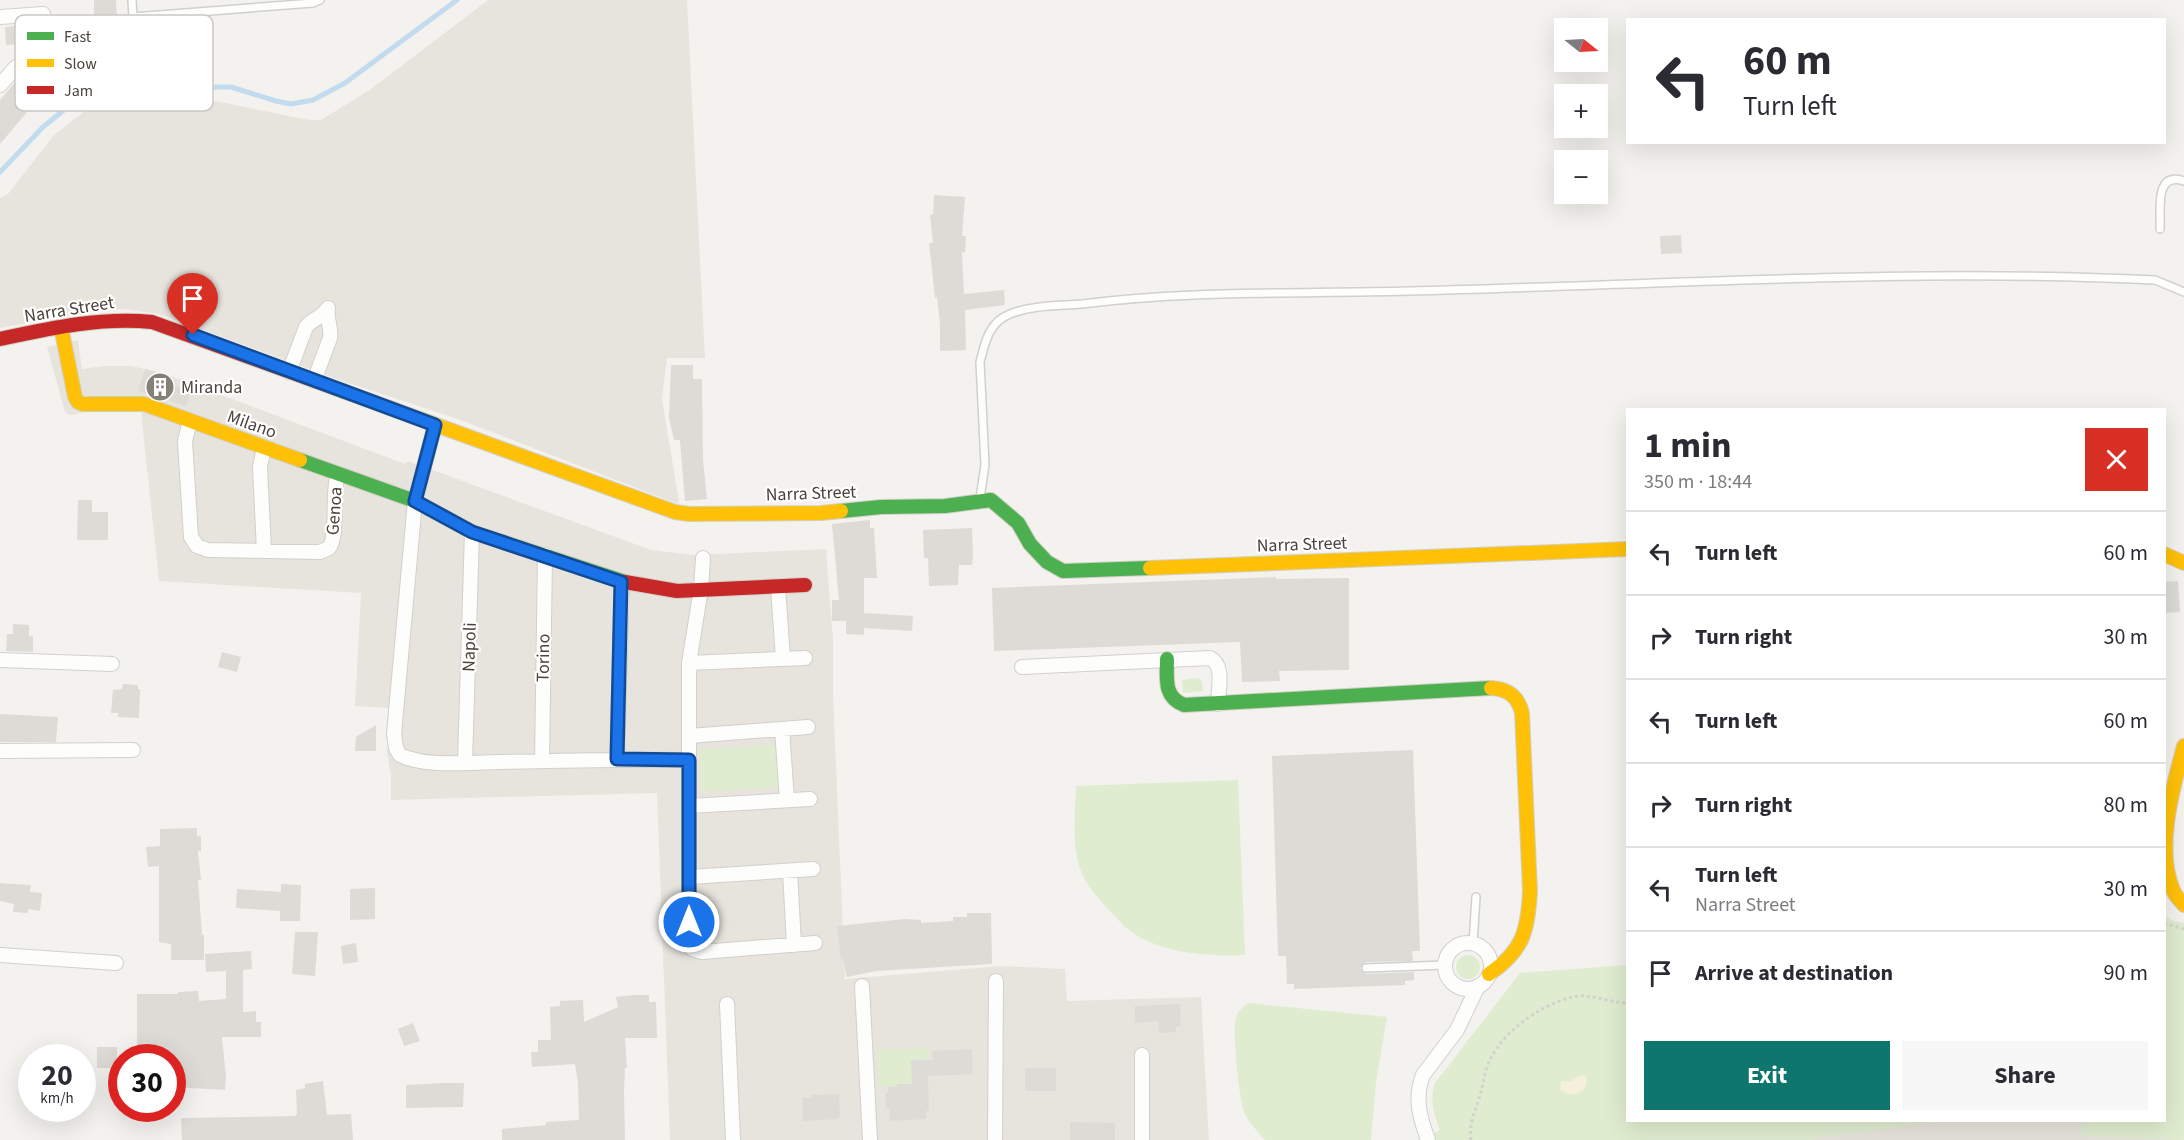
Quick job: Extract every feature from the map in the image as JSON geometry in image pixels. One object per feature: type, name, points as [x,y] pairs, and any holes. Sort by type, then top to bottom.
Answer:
[{"type":"street","points":[[0,16],[15,15]]},
{"type":"street","points":[[22,15],[43,15]]},
{"type":"street","points":[[0,86],[15,68]]},
{"type":"street","points":[[289,372],[306,327],[320,318],[328,308],[326,315],[331,333],[314,381]]},
{"type":"street","name":"Narra Street","points":[[0,339],[113,319],[152,322],[675,512],[689,514],[821,513],[881,507],[945,506],[991,500],[1018,524],[1030,544],[1047,562],[1063,571],[1626,549]]},
{"type":"street","name":"Milano","points":[[61,327],[75,397],[82,404],[144,404],[415,501],[472,532],[621,582],[677,591],[806,585]]},
{"type":"street","points":[[190,421],[185,441],[191,537],[197,546],[208,550],[264,551],[260,467],[264,447]]},
{"type":"street","points":[[435,425],[415,501],[394,734],[396,748],[400,755],[410,760],[465,762],[689,760]]},
{"type":"street","name":"Genoa","points":[[264,551],[320,552],[329,548],[333,540],[334,490],[338,474]]},
{"type":"street","name":"Napoli","points":[[465,762],[472,532]]},
{"type":"street","name":"Torino","points":[[542,761],[545,555]]},
{"type":"street","points":[[2166,555],[2184,563]]},
{"type":"street","points":[[703,558],[701,589],[689,663],[689,944],[692,949],[702,952],[815,943]]},
{"type":"street","points":[[617,759],[621,582]]},
{"type":"street","points":[[778,587],[783,659]]},
{"type":"street","points":[[689,663],[805,658]]},
{"type":"street","points":[[1022,667],[1210,658],[1215,660],[1219,667],[1218,704]]},
{"type":"street","points":[[1167,659],[1168,691],[1176,704],[1184,705],[1494,688],[1507,690],[1514,694],[1521,703],[1522,713],[1530,891],[1529,918],[1521,945],[1513,956],[1489,974],[1478,986],[1462,988],[1454,985],[1448,979],[1445,964],[1448,954],[1454,948],[1462,944],[1473,944],[1484,951],[1488,957],[1489,974]]},
{"type":"street","points":[[0,660],[112,664]]},
{"type":"street","points":[[689,736],[808,727]]},
{"type":"street","points":[[782,729],[787,800]]},
{"type":"street","points":[[2184,746],[2167,820],[2167,873],[2170,888],[2177,900],[2184,905]]},
{"type":"street","points":[[0,751],[133,750]]},
{"type":"street","points":[[689,806],[810,799]]},
{"type":"street","points":[[689,877],[813,869]]},
{"type":"street","points":[[790,871],[794,945]]},
{"type":"street","points":[[0,955],[116,963]]},
{"type":"street","points":[[995,1140],[996,981]]},
{"type":"street","points":[[862,986],[870,1140]]},
{"type":"street","points":[[1428,1140],[1418,1104],[1420,1083],[1423,1075],[1464,1019],[1478,986]]},
{"type":"street","points":[[728,1004],[733,1140]]},
{"type":"street","points":[[1142,1055],[1142,1140]]},
{"type":"lane","points":[[132,0],[133,15]]},
{"type":"lane","points":[[232,0],[233,9]]},
{"type":"lane","points":[[158,15],[313,3],[320,0]]},
{"type":"lane","points":[[2160,229],[2163,184],[2170,180],[2184,181]]},
{"type":"lane","points":[[980,501],[985,465],[980,362],[992,326],[1016,311],[1127,298],[1179,296],[1967,275],[2155,280],[2184,292]]},
{"type":"lane","points":[[1473,944],[1476,897]]},
{"type":"lane","points":[[1366,968],[1445,964]]},
{"type":"path","points":[[2166,924],[2184,929]]},
{"type":"path","points":[[1471,1140],[1471,1125],[1481,1095],[1485,1071],[1495,1051],[1510,1034],[1544,1009],[1571,998],[1582,996],[1626,1003]]},
{"type":"shaded area","points":[[488,0],[687,0],[705,358],[667,358],[662,399],[678,504],[458,419],[342,381],[159,314],[124,309],[99,310],[0,328],[0,198],[8,194],[54,135],[85,111],[213,111],[213,101],[309,120],[321,120],[371,89]]},
{"type":"shaded area","points":[[78,340],[82,369],[131,366],[160,372],[405,464],[408,461],[651,550],[693,555],[826,549],[833,640],[833,695],[845,979],[1000,966],[1065,969],[1067,1001],[1201,997],[1209,1140],[670,1140],[657,793],[391,800],[391,776],[387,752],[391,708],[355,706],[361,593],[159,581],[141,412],[87,412],[70,415],[65,412],[47,347]]},
{"type":"shaded area","points":[[1929,1122],[2103,1122],[2184,1129],[2184,1140],[1807,1140]]},
{"type":"green space","points":[[1198,678],[1202,681],[1203,691],[1183,693],[1182,680]]},
{"type":"green space","points":[[777,745],[780,787],[701,792],[698,750]]},
{"type":"green space","points":[[1238,780],[1245,955],[1198,954],[1166,948],[1138,936],[1125,927],[1089,886],[1080,869],[1075,838],[1076,786]]},
{"type":"green space","points":[[2166,917],[2184,923],[2184,1140],[2081,1136],[2082,1122],[2166,1122]]},
{"type":"green space","points":[[1468,955],[1476,959],[1480,967],[1476,975],[1468,979],[1460,975],[1456,967],[1460,959]]},
{"type":"green space","points":[[1626,965],[1626,1122],[1936,1122],[1807,1140],[1418,1140],[1440,1130],[1432,1101],[1435,1083],[1520,973]]},
{"type":"green space","points":[[1248,1003],[1387,1017],[1376,1082],[1371,1140],[1265,1140],[1245,1114],[1238,1081],[1236,1017]]},
{"type":"green space","points":[[929,1048],[929,1058],[911,1060],[911,1083],[879,1087],[878,1050]]},
{"type":"sand","points":[[1579,1076],[1586,1076],[1587,1082],[1579,1093],[1570,1094],[1560,1089],[1561,1081],[1571,1081]]},
{"type":"building","points":[[94,0],[116,0],[117,15],[94,15]]},
{"type":"building","points":[[15,26],[15,44],[6,45],[5,27]]},
{"type":"building","points":[[15,82],[15,111],[28,111],[0,144],[0,100]]},
{"type":"building","points":[[934,195],[965,197],[962,236],[966,236],[965,253],[962,252],[964,294],[1004,290],[1005,305],[965,310],[966,350],[940,351],[940,324],[929,243],[933,243],[930,215],[933,214]]},
{"type":"building","points":[[1681,235],[1682,253],[1661,254],[1660,236]]},
{"type":"building","points":[[671,365],[693,365],[693,379],[702,379],[703,460],[707,499],[685,501],[680,440],[674,440],[669,418]]},
{"type":"building","name":"Miranda","points":[[145,369],[171,378],[169,383],[191,391],[186,406],[138,391]]},
{"type":"building","points":[[78,500],[92,500],[92,512],[108,512],[108,540],[77,540]]},
{"type":"building","points":[[870,520],[870,528],[874,528],[877,578],[864,578],[864,613],[913,616],[912,631],[864,628],[864,635],[846,634],[846,621],[832,621],[832,600],[839,600],[832,524]]},
{"type":"building","points":[[972,528],[972,565],[959,565],[958,585],[929,586],[928,558],[924,558],[923,530]]},
{"type":"building","points":[[1276,577],[1276,579],[1349,578],[1349,670],[1279,671],[1280,681],[1242,682],[1240,642],[994,651],[992,588]]},
{"type":"building","points":[[2178,581],[2180,612],[2166,613],[2166,582]]},
{"type":"building","points":[[13,624],[29,625],[29,636],[33,636],[33,652],[6,651],[7,634],[13,634]]},
{"type":"building","points":[[222,652],[241,657],[237,672],[218,667]]},
{"type":"building","points":[[123,684],[138,685],[140,689],[139,718],[118,717],[118,713],[111,713],[113,690],[122,689]]},
{"type":"building","points":[[0,714],[58,717],[56,742],[0,742]]},
{"type":"building","points":[[376,725],[376,751],[355,751],[356,737]]},
{"type":"building","points":[[1413,750],[1420,951],[1412,951],[1413,961],[1366,962],[1360,968],[1366,974],[1414,972],[1414,980],[1405,981],[1405,985],[1294,989],[1294,984],[1287,984],[1286,956],[1278,956],[1272,756]]},
{"type":"building","points":[[197,828],[197,836],[201,836],[201,851],[198,851],[201,880],[198,880],[202,935],[204,935],[204,960],[171,960],[171,944],[159,942],[159,866],[148,867],[146,847],[160,846],[160,829]]},
{"type":"building","points":[[0,883],[31,885],[30,892],[42,893],[40,911],[28,909],[28,913],[13,912],[14,904],[0,901]]},
{"type":"building","points":[[281,884],[301,885],[300,921],[280,921],[280,911],[236,908],[237,889],[281,892]]},
{"type":"building","points":[[375,888],[375,919],[350,920],[350,889]]},
{"type":"building","points":[[967,913],[991,913],[992,964],[876,971],[847,977],[843,959],[841,959],[837,926],[905,919],[921,920],[921,923],[953,921],[953,917],[967,917]]},
{"type":"building","points":[[295,932],[318,932],[315,976],[292,974]]},
{"type":"building","points":[[356,943],[358,962],[343,964],[341,946]]},
{"type":"building","points":[[251,951],[252,969],[243,970],[243,1012],[256,1011],[256,1022],[261,1022],[261,1037],[222,1037],[225,1090],[186,1088],[186,1044],[137,1044],[137,994],[178,994],[178,992],[198,991],[199,1001],[226,999],[226,971],[206,972],[205,954]]},
{"type":"building","points":[[649,995],[649,1002],[656,1002],[657,1038],[625,1038],[627,1068],[625,1068],[624,1092],[625,1140],[502,1140],[502,1129],[546,1125],[546,1122],[579,1120],[575,1064],[532,1067],[531,1052],[538,1052],[538,1040],[551,1040],[550,1007],[560,1006],[560,1001],[583,1000],[584,1022],[618,1007],[616,997]]},
{"type":"building","points":[[1180,1004],[1181,1026],[1176,1027],[1176,1032],[1159,1033],[1158,1021],[1135,1023],[1135,1006]]},
{"type":"building","points":[[413,1023],[420,1041],[404,1046],[398,1029]]},
{"type":"building","points":[[97,1047],[108,1047],[108,1068],[97,1068]]},
{"type":"building","points":[[972,1049],[973,1074],[928,1076],[929,1111],[926,1111],[926,1119],[890,1121],[885,1093],[888,1093],[888,1087],[897,1087],[897,1084],[912,1084],[911,1060],[933,1060],[932,1051]]},
{"type":"building","points":[[1025,1068],[1056,1068],[1056,1091],[1025,1091]]},
{"type":"building","points":[[323,1081],[327,1115],[351,1114],[353,1140],[182,1140],[181,1122],[186,1122],[186,1118],[295,1116],[297,1114],[296,1090],[305,1088],[305,1084]]},
{"type":"building","points":[[464,1083],[463,1107],[406,1108],[406,1085]]},
{"type":"building","points":[[839,1094],[840,1115],[837,1119],[803,1121],[802,1098],[811,1098],[811,1095]]},
{"type":"building","points":[[1070,1122],[1115,1123],[1115,1140],[1070,1140]]},
{"type":"waterway","points":[[213,88],[231,87],[291,104],[313,100],[345,83],[457,0]]},
{"type":"waterway","points":[[0,172],[43,127],[63,111]]},
{"type":"traffic: fast","points":[[300,460],[415,501],[472,532],[625,582]]},
{"type":"traffic: fast","points":[[841,511],[881,507],[945,506],[991,500],[1018,523],[1030,544],[1047,562],[1063,571],[1150,568]]},
{"type":"traffic: fast","points":[[1167,659],[1169,692],[1177,702],[1184,705],[1491,688]]},
{"type":"traffic: slow","points":[[61,327],[75,397],[78,402],[83,404],[144,404],[300,460]]},
{"type":"traffic: slow","points":[[343,391],[675,512],[689,514],[841,511]]},
{"type":"traffic: slow","points":[[1150,568],[1626,549]]},
{"type":"traffic: slow","points":[[2166,555],[2184,563]]},
{"type":"traffic: slow","points":[[1489,974],[1509,957],[1522,939],[1528,918],[1530,891],[1522,713],[1518,702],[1511,694],[1491,688]]},
{"type":"traffic: slow","points":[[2184,746],[2171,799],[2166,837],[2168,874],[2176,896],[2184,905]]},
{"type":"traffic: jam","points":[[0,339],[95,322],[152,322],[343,391]]},
{"type":"traffic: jam","points":[[625,582],[677,591],[805,585]]},
{"type":"place","name":"Miranda","points":[[160,387]]},
{"type":"route","points":[[193,335],[435,425],[415,501],[472,532],[621,582],[617,759],[689,760],[689,922]]}]
